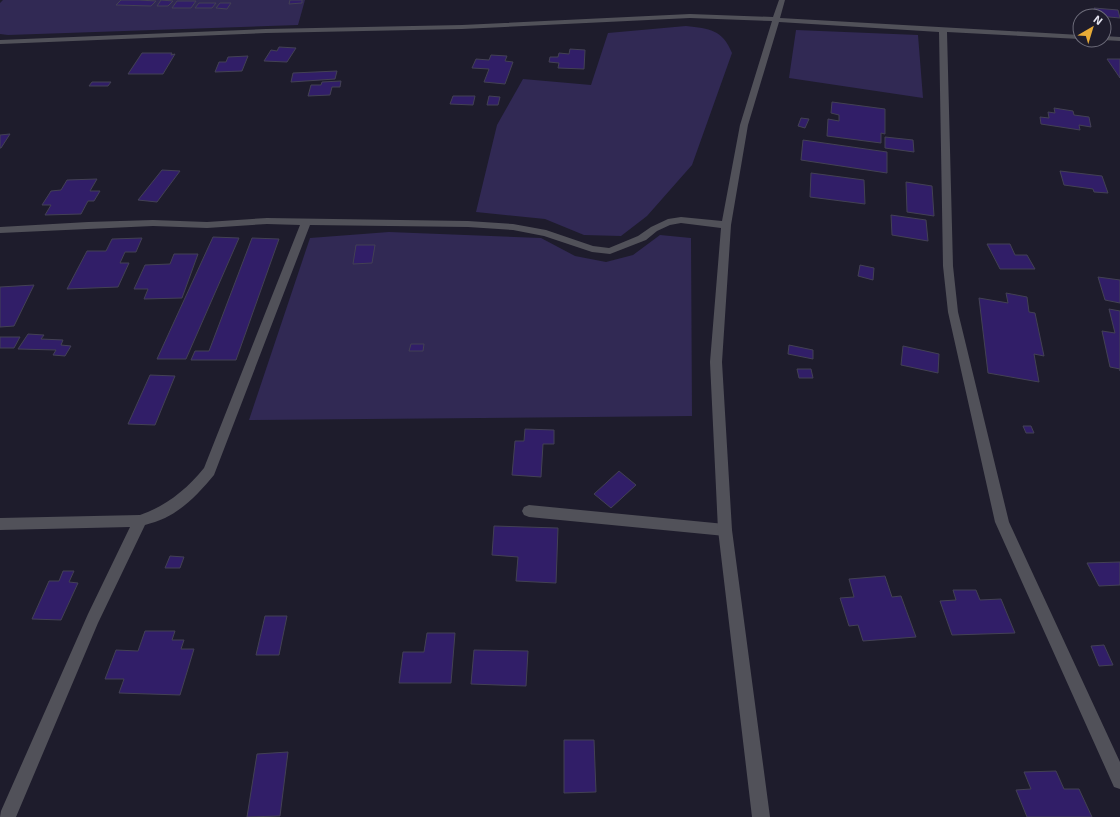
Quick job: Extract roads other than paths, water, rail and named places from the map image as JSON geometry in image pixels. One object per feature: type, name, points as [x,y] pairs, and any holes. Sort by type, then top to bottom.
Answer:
[{"type":"street","points":[[761,817],[725,530],[716,362],[726,225],[744,125],[782,0]]},
{"type":"street","points":[[0,42],[266,31],[462,27],[690,16],[746,17],[943,31],[1072,37]]},
{"type":"street","points":[[943,31],[948,258],[953,312],[1002,522],[1120,781]]},
{"type":"street","points":[[0,230],[153,223],[207,225],[267,222],[397,222],[468,224],[513,227],[546,233],[592,249],[610,250],[642,238],[654,229],[668,222],[681,220],[726,225]]},
{"type":"street","points":[[0,524],[140,521],[161,514],[176,504],[197,486],[209,471],[219,442],[306,222]]},
{"type":"street","points":[[529,511],[725,530]]},
{"type":"street","points":[[7,817],[93,619],[140,521]]}]
